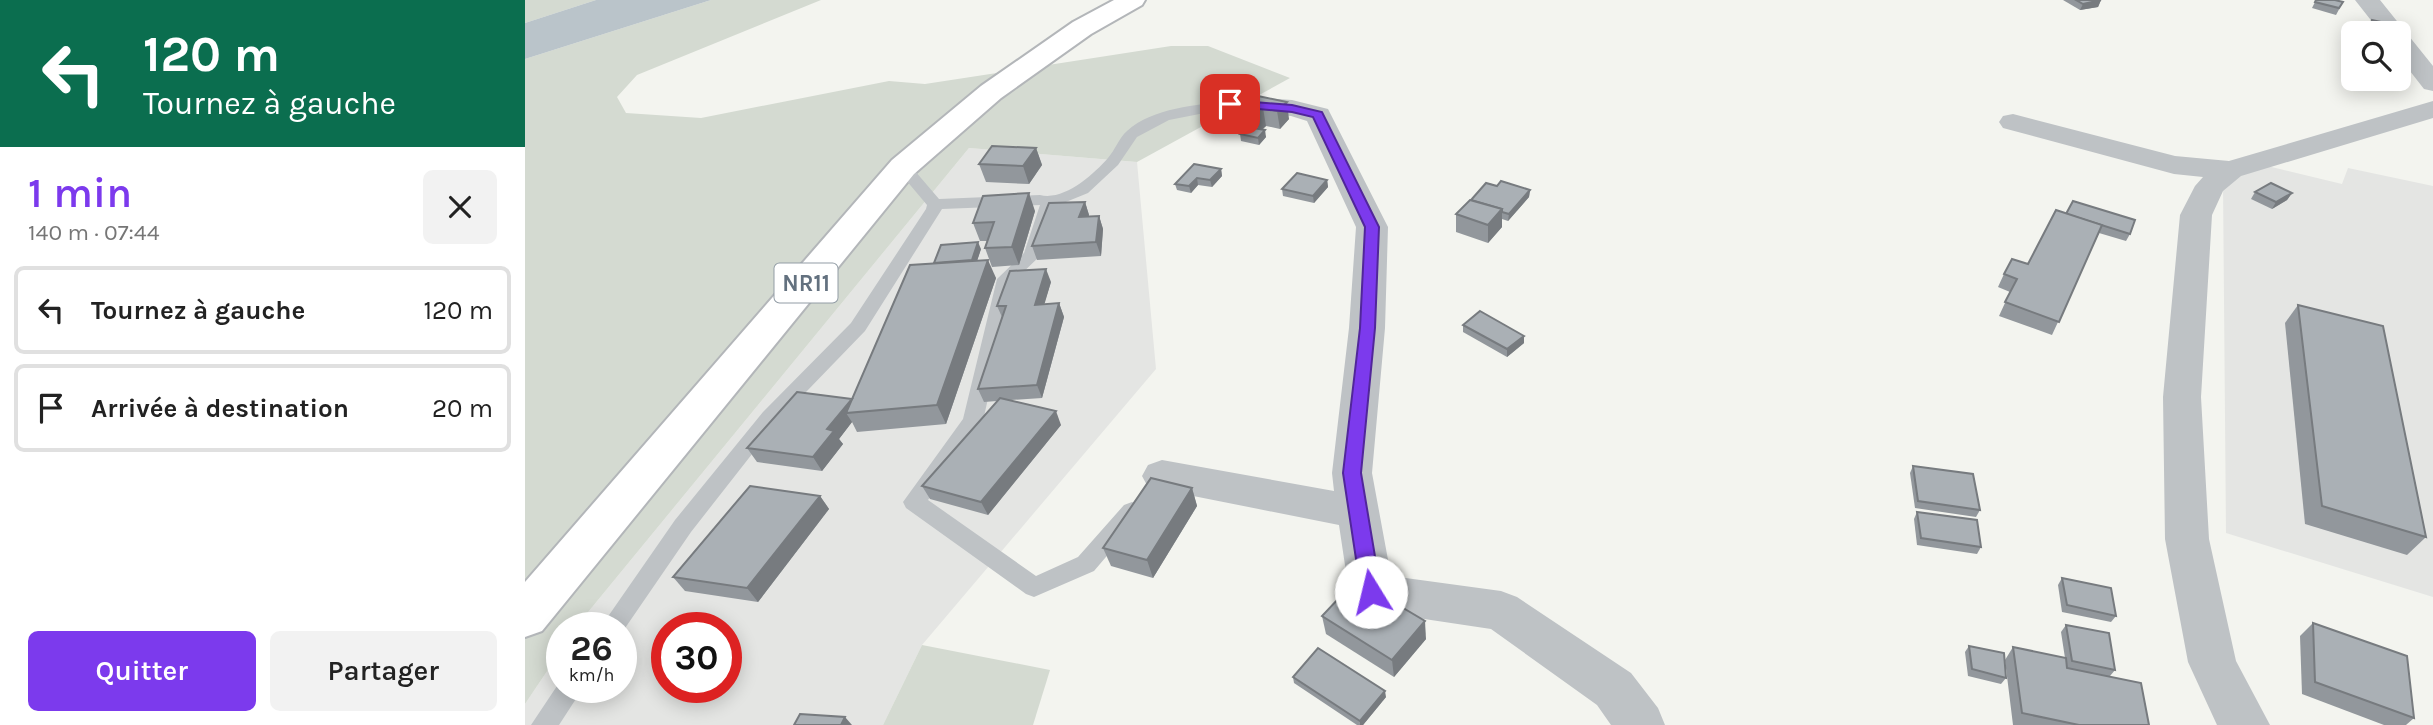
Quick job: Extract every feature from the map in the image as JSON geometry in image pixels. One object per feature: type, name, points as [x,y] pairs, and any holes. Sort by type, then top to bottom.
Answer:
[{"type":"highway","name":"NR11","points":[[525,616],[902,167],[991,92],[1082,28],[1133,0]]},
{"type":"street","points":[[2367,0],[2384,21]]},
{"type":"street","points":[[2411,55],[2433,83]]},
{"type":"street","points":[[1230,104],[1292,108],[1318,115],[1372,227],[1367,328],[1352,473],[1371,592],[1501,611],[1614,689],[1640,725]]},
{"type":"street","points":[[2245,725],[2231,704],[2212,662],[2187,539],[2182,397],[2196,215],[2210,186],[2231,170],[2433,109]]},
{"type":"street","points":[[2013,122],[2174,165],[2231,170]]},
{"type":"street","points":[[1162,476],[1358,512]]},
{"type":"lane","points":[[935,204],[1040,200],[1049,203],[1082,190],[1113,162],[1132,134],[1165,116],[1230,104]]},
{"type":"lane","points":[[902,167],[935,204]]},
{"type":"lane","points":[[1049,203],[1033,255],[1006,279],[973,421],[914,502],[1034,587],[1086,564],[1162,476]]},
{"type":"lane","points":[[623,612],[683,526],[770,417],[857,327],[935,204]]},
{"type":"lane","points":[[544,725],[559,703]]},
{"type":"shaded area","points":[[525,0],[596,0],[525,23]]},
{"type":"shaded area","points":[[596,0],[711,0],[525,59],[525,23]]},
{"type":"shaded area","points":[[711,0],[821,0],[637,75],[617,97],[626,113],[701,118],[889,81],[925,84],[1171,46],[1208,46],[1290,78],[1137,162],[969,148],[588,612],[546,612],[546,673],[525,704],[525,59]]},
{"type":"shaded area","points":[[969,148],[1137,162],[1156,369],[922,645],[883,725],[525,725],[525,704],[546,673],[546,703],[637,703],[637,612],[588,612]]},
{"type":"shaded area","points":[[2255,163],[2342,184],[2348,168],[2433,186],[2433,597],[2226,533],[2223,183]]},
{"type":"shaded area","points":[[922,645],[1050,670],[1033,725],[883,725]]},
{"type":"building","points":[[2076,0],[2101,0],[2083,4]]},
{"type":"building","points":[[2315,2],[2343,2],[2339,8]]},
{"type":"building","points":[[1258,96],[1287,102],[1277,111],[1263,108],[1256,115],[1242,112]]},
{"type":"building","points":[[1247,127],[1265,130],[1258,138],[1240,134]]},
{"type":"building","points":[[992,146],[1036,148],[1023,166],[979,164]]},
{"type":"building","points":[[1194,164],[1221,169],[1210,180],[1197,178],[1189,186],[1175,184]]},
{"type":"building","points":[[1297,173],[1327,180],[1313,196],[1282,189]]},
{"type":"building","points":[[1501,181],[1530,190],[1509,214],[1502,212],[1502,209],[1471,200],[1486,183],[1497,186]]},
{"type":"building","points":[[2271,183],[2292,193],[2276,202],[2255,192]]},
{"type":"building","points":[[1029,193],[1012,247],[985,248],[994,222],[973,223],[983,196]]},
{"type":"building","points":[[1470,200],[1502,209],[1488,225],[1456,214]]},
{"type":"building","points":[[2073,201],[2135,220],[2130,234],[2066,214]]},
{"type":"building","points":[[1085,202],[1079,217],[1099,216],[1096,242],[1032,246],[1049,203]]},
{"type":"building","points":[[2056,210],[2102,225],[2059,322],[2005,302],[2017,279],[2004,274],[2012,259],[2028,264]]},
{"type":"building","points":[[978,242],[972,260],[934,263],[941,245]]},
{"type":"building","points":[[988,260],[937,405],[846,413],[910,265]]},
{"type":"building","points":[[1046,269],[1035,305],[1059,303],[1037,385],[978,389],[1006,306],[997,306],[1010,271]]},
{"type":"building","points":[[2298,305],[2383,326],[2426,537],[2322,506]]},
{"type":"building","points":[[1480,311],[1524,336],[1507,349],[1463,325]]},
{"type":"building","points":[[797,392],[852,399],[827,429],[834,431],[813,457],[747,448]]},
{"type":"building","points":[[1000,398],[1056,411],[981,502],[922,486]]},
{"type":"building","points":[[1913,466],[1973,474],[1980,510],[1918,501]]},
{"type":"building","points":[[1151,478],[1192,488],[1147,560],[1103,548]]},
{"type":"building","points":[[750,486],[820,496],[747,588],[673,577]]},
{"type":"building","points":[[1917,512],[1977,520],[1981,547],[1921,538]]},
{"type":"building","points":[[2062,578],[2111,588],[2116,616],[2067,605]]},
{"type":"building","points":[[1356,580],[1425,621],[1392,660],[1322,616]]},
{"type":"building","points":[[2313,623],[2407,656],[2414,718],[2315,682]]},
{"type":"building","points":[[2066,625],[2109,633],[2115,670],[2072,661]]},
{"type":"building","points":[[1969,646],[2004,653],[2006,678],[1972,669]]},
{"type":"building","points":[[2013,647],[2066,658],[2067,668],[2141,683],[2149,725],[2079,725],[2022,713]]},
{"type":"building","points":[[1318,648],[1385,691],[1360,721],[1293,677]]},
{"type":"building","points":[[800,714],[845,717],[841,725],[794,725]]},
{"type":"route","points":[[1230,104],[1292,108],[1318,115],[1372,227],[1367,328],[1352,473],[1371,592]]}]
